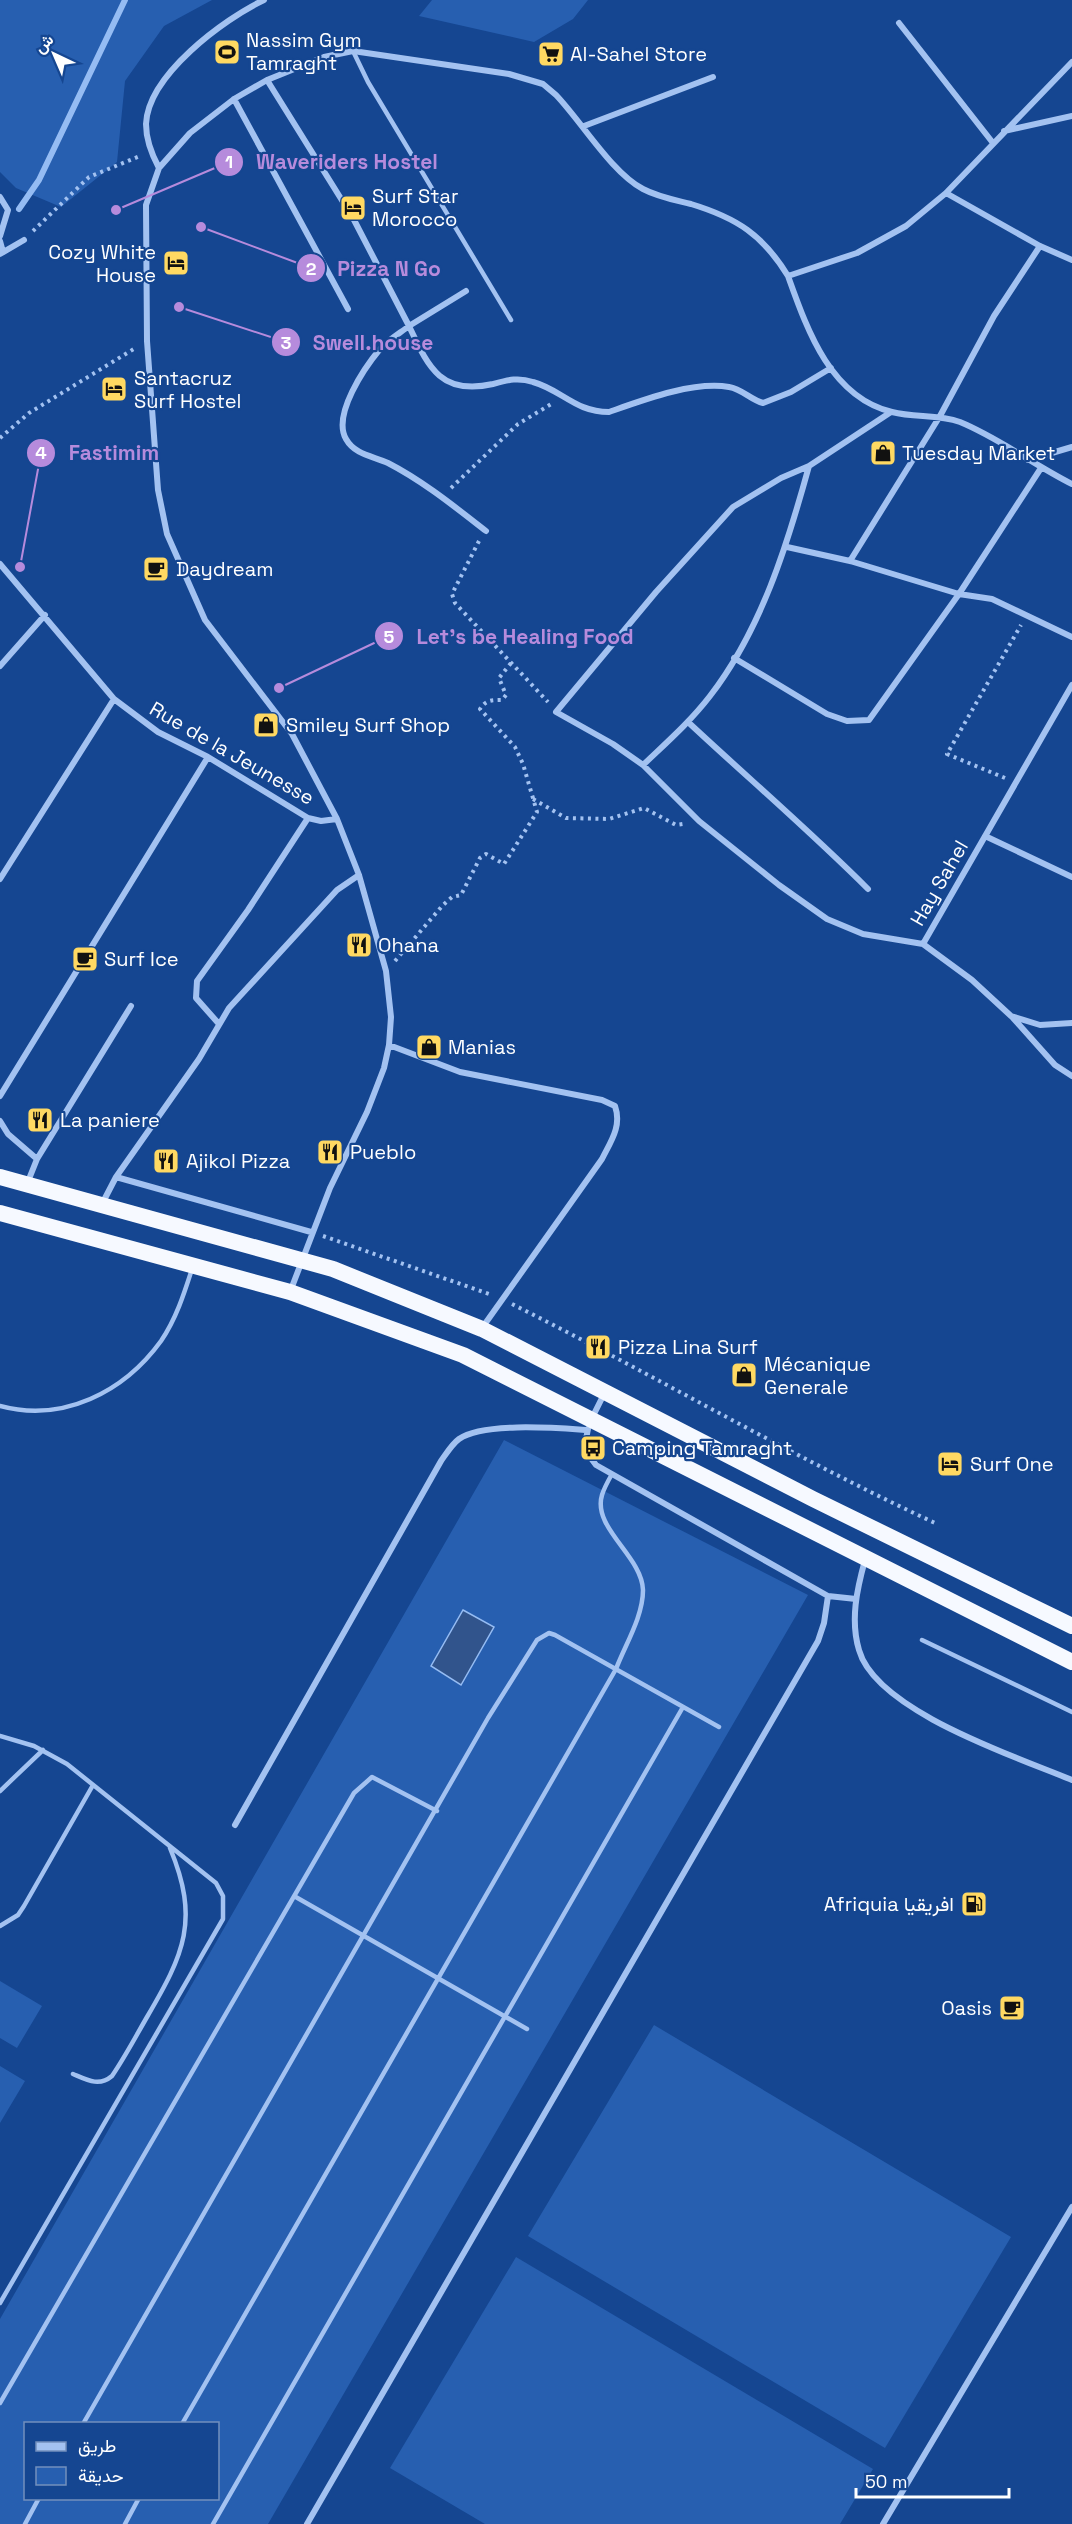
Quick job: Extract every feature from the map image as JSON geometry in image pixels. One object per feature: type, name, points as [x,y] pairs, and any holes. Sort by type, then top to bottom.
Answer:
[{"type":"highway","points":[[0,1177],[333,1269],[482,1329],[813,1499],[1072,1626]]},
{"type":"highway","points":[[0,1213],[290,1292],[463,1356],[589,1425],[1072,1662]]},
{"type":"street","points":[[159,168],[150,152],[146,124],[149,111],[162,84],[195,45],[264,0]]},
{"type":"street","points":[[899,23],[993,142]]},
{"type":"street","points":[[290,1292],[311,1232],[368,1112],[384,1068],[389,1045],[391,1017],[387,971],[358,875],[337,819],[292,734],[205,620],[167,534],[158,490],[147,341],[146,205],[159,168],[190,133],[234,99],[267,80],[313,61],[353,51],[526,78],[543,84],[584,126],[619,170],[631,181],[643,189],[695,206],[746,228],[760,238],[775,254],[788,276],[813,340],[831,368],[850,390],[891,412],[940,416],[991,437],[1072,484]]},
{"type":"street","points":[[788,276],[825,266],[885,239],[906,226],[946,193],[1003,131],[1072,62]]},
{"type":"street","points":[[584,126],[713,77]]},
{"type":"street","points":[[267,80],[353,218],[430,368],[449,383],[490,385],[514,378],[525,379],[585,409],[609,412],[678,391],[719,386],[740,391],[763,403],[791,392],[831,368]]},
{"type":"street","points":[[234,99],[348,309]]},
{"type":"street","points":[[1003,131],[1072,116]]},
{"type":"street","points":[[946,193],[1040,246],[1072,260]]},
{"type":"street","points":[[0,197],[8,210],[0,237]]},
{"type":"street","points":[[0,241],[1,253],[24,240]]},
{"type":"street","points":[[850,561],[940,416],[994,316],[1040,246]]},
{"type":"street","points":[[466,291],[409,326],[381,348],[352,390],[342,429],[346,439],[355,449],[387,463],[441,497],[486,531]]},
{"type":"street","points":[[891,412],[809,466],[781,478],[733,507],[656,591],[556,712],[613,744],[643,765],[699,821],[779,885],[839,926],[863,934],[923,944]]},
{"type":"street","points":[[1028,460],[1072,447]]},
{"type":"street","points":[[643,765],[688,722],[709,697],[734,658],[787,547],[809,466]]},
{"type":"street","points":[[734,658],[827,714],[847,721],[869,720],[959,594],[1041,468]]},
{"type":"street","points":[[787,547],[850,561],[959,594],[992,599],[1072,638]]},
{"type":"street","name":"Rue de la Jeunesse","points":[[0,564],[45,615],[90,674],[114,699],[158,732],[208,757],[308,818],[321,821],[337,819]]},
{"type":"street","points":[[0,666],[45,615]]},
{"type":"street","name":"Hay Sahel","points":[[1072,685],[1014,782],[923,944],[972,980],[1011,1016],[1040,1025],[1072,1023]]},
{"type":"street","points":[[0,879],[114,699]]},
{"type":"street","points":[[688,722],[781,808],[818,838],[868,889]]},
{"type":"street","points":[[0,1096],[208,757]]},
{"type":"street","points":[[219,1024],[196,998],[197,981],[248,910],[308,818]]},
{"type":"street","points":[[985,836],[1072,877]]},
{"type":"street","points":[[101,1205],[116,1177],[199,1059],[229,1008],[259,972],[337,890],[358,875]]},
{"type":"street","points":[[27,1185],[37,1160],[131,1006]]},
{"type":"street","points":[[1011,1016],[1055,1065],[1072,1076]]},
{"type":"street","points":[[389,1045],[460,1072],[602,1100],[615,1106],[619,1117],[616,1132],[602,1159],[482,1329]]},
{"type":"street","points":[[0,1121],[8,1134],[37,1160]]},
{"type":"street","points":[[116,1177],[311,1232]]},
{"type":"street","points":[[606,1391],[589,1425],[584,1449],[596,1465],[828,1596],[856,1599]]},
{"type":"street","points":[[235,1825],[441,1461],[457,1440],[484,1430],[589,1425]]},
{"type":"street","points":[[865,1559],[856,1599],[855,1623],[859,1651],[873,1676],[893,1695],[946,1727],[1072,1780]]},
{"type":"street","points":[[307,2524],[818,1641],[824,1623],[828,1596]]},
{"type":"street","points":[[883,2524],[1072,2207]]},
{"type":"lane","points":[[353,51],[368,82],[511,320]]},
{"type":"lane","points":[[0,1406],[39,1411],[63,1410],[93,1398],[120,1382],[161,1341],[178,1311],[193,1265]]},
{"type":"lane","points":[[183,2422],[616,1669],[639,1611],[643,1590],[640,1574],[632,1558],[605,1522],[601,1497],[612,1474]]},
{"type":"lane","points":[[84,2422],[519,1665],[537,1640],[549,1634],[555,1635],[719,1727]]},
{"type":"lane","points":[[922,1640],[1072,1712]]},
{"type":"lane","points":[[213,2524],[683,1707]]},
{"type":"lane","points":[[0,1736],[43,1750],[93,1785],[220,1889],[225,1904],[223,1919],[0,2303]]},
{"type":"lane","points":[[0,1791],[43,1750]]},
{"type":"lane","points":[[0,2403],[354,1793],[372,1777],[437,1811]]},
{"type":"lane","points":[[0,1926],[18,1915],[24,1906],[93,1785]]},
{"type":"lane","points":[[73,2074],[94,2083],[107,2080],[112,2076],[175,1970],[183,1946],[185,1894],[179,1869],[169,1846]]},
{"type":"lane","points":[[294,1896],[366,1934],[527,2028]]},
{"type":"lane","points":[[25,2524],[38,2500]]},
{"type":"lane","points":[[125,2524],[138,2500]]},
{"type":"path","points":[[24,240],[89,177],[150,152]]},
{"type":"path","points":[[0,438],[28,413],[147,341]]},
{"type":"path","points":[[441,497],[518,424],[562,398]]},
{"type":"path","points":[[486,531],[469,555],[452,594],[455,603],[556,712]]},
{"type":"path","points":[[1014,782],[947,754],[1026,615]]},
{"type":"path","points":[[387,971],[443,905],[452,897],[461,895],[480,858],[486,854],[504,864],[537,812],[515,747],[480,709],[483,703],[490,700],[502,700],[506,695],[499,678],[511,663]]},
{"type":"path","points":[[533,798],[566,818],[609,819],[644,808],[676,825],[699,821]]},
{"type":"path","points":[[342,1243],[504,1300],[618,1357],[864,1490],[934,1523]]},
{"type":"green space","points":[[0,0],[212,0],[164,26],[125,81],[117,162],[61,207],[16,188],[0,172]]},
{"type":"green space","points":[[432,0],[588,0],[573,19],[534,42],[419,16]]},
{"type":"green space","points":[[504,1440],[808,1595],[268,2524],[0,2524],[0,2319]]},
{"type":"green space","points":[[0,1981],[42,2006],[17,2048],[0,2038]]},
{"type":"green space","points":[[654,2025],[1011,2237],[885,2448],[528,2236]]},
{"type":"green space","points":[[0,2066],[25,2081],[0,2123]]},
{"type":"green space","points":[[516,2257],[873,2469],[840,2524],[485,2524],[390,2468]]},
{"type":"shaded area","points":[[463,1610],[494,1627],[461,1685],[431,1666]]},
{"type":"waterway","points":[[19,209],[39,180],[125,0]]},
{"type":"place","name":"Nassim Gym Tamraght","points":[[227,52]]},
{"type":"place","name":"Al-Sahel Store","points":[[551,54]]},
{"type":"place","name":"Surf Star Morocco","points":[[353,208]]},
{"type":"place","name":"Waveriders Hostel","points":[[116,210]]},
{"type":"place","name":"Pizza N Go","points":[[201,227]]},
{"type":"place","name":"Cozy White House","points":[[176,263]]},
{"type":"place","name":"Swell.house","points":[[179,307]]},
{"type":"place","name":"Santacruz Surf Hostel","points":[[114,389]]},
{"type":"place","name":"Tuesday Market","points":[[883,453]]},
{"type":"place","name":"Fastimim","points":[[20,567]]},
{"type":"place","name":"Daydream","points":[[156,569]]},
{"type":"place","name":"Let’s be Healing Food","points":[[279,688]]},
{"type":"place","name":"Smiley Surf Shop","points":[[266,725]]},
{"type":"place","name":"Ohana","points":[[359,945]]},
{"type":"place","name":"Surf Ice","points":[[85,959]]},
{"type":"place","name":"Manias","points":[[429,1047]]},
{"type":"place","name":"La paniere","points":[[40,1120]]},
{"type":"place","name":"Pueblo","points":[[330,1152]]},
{"type":"place","name":"Ajikol Pizza","points":[[166,1161]]},
{"type":"place","name":"Pizza Lina Surf","points":[[598,1347]]},
{"type":"place","name":"Mécanique Generale","points":[[744,1375]]},
{"type":"place","name":"Camping Tamraght","points":[[593,1448]]},
{"type":"place","name":"Surf One","points":[[950,1464]]},
{"type":"place","name":"Afriquia افريقيا","points":[[974,1904]]},
{"type":"place","name":"Oasis","points":[[1012,2008]]}]
